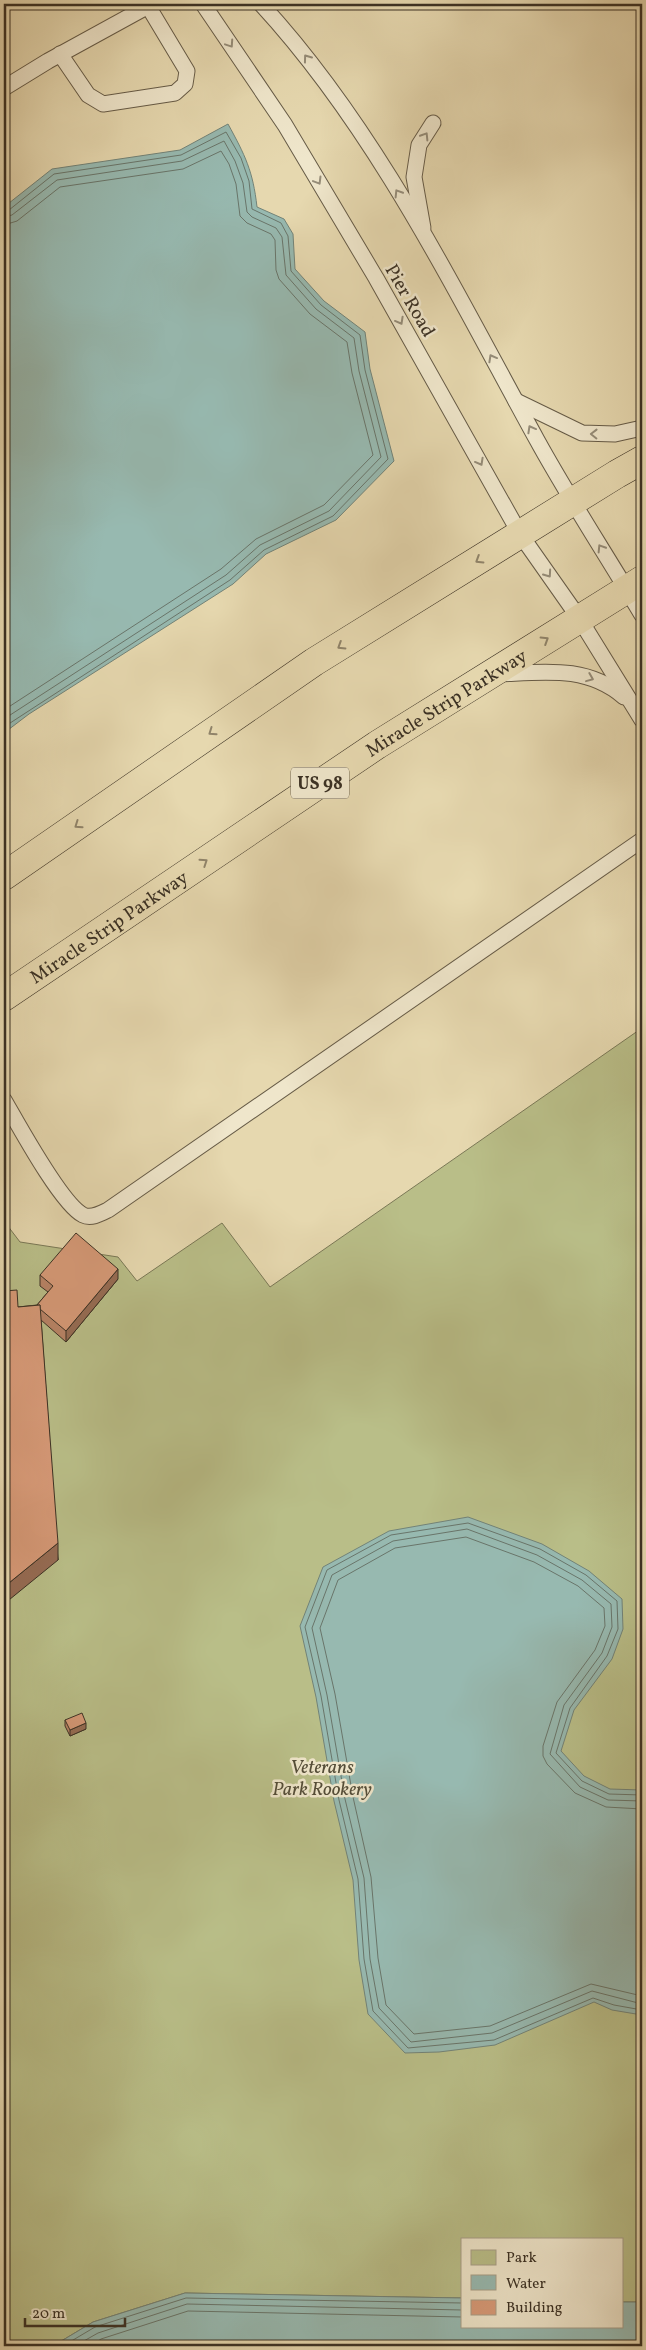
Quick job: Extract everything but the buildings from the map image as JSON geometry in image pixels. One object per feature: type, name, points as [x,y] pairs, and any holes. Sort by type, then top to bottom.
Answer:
[{"type":"highway","points":[[4,876],[314,662],[642,460]]},
{"type":"highway","name":"Miracle Strip Parkway","points":[[4,997],[377,745],[634,585]]},
{"type":"lane","name":"Pier Road","points":[[203,4],[295,142],[376,278],[520,534],[579,618],[642,720]]},
{"type":"lane","points":[[261,4],[291,37],[351,119],[424,234],[572,502],[634,585],[642,615]]},
{"type":"lane","points":[[4,88],[60,54],[150,5],[186,71],[185,84],[175,93],[103,104],[88,95],[60,54]]},
{"type":"lane","points":[[424,234],[414,177],[419,145],[433,123]]},
{"type":"lane","points":[[516,401],[582,433],[615,434],[642,428]]},
{"type":"lane","points":[[490,674],[546,671],[581,674],[612,686],[632,704]]},
{"type":"lane","points":[[4,1100],[46,1172],[72,1206],[83,1215],[93,1217],[108,1210],[642,840]]},
{"type":"green space","name":"Veterans Park Rookery","points":[[642,1028],[642,2302],[624,2302],[624,2238],[461,2238],[461,2298],[185,2293],[93,2322],[53,2346],[4,2346],[4,1221],[20,1242],[118,1257],[137,1281],[222,1223],[270,1287]]},
{"type":"water","points":[[228,124],[247,164],[253,183],[257,207],[284,219],[293,234],[295,269],[324,301],[365,332],[370,369],[394,461],[336,520],[266,554],[233,584],[29,714],[4,733],[4,207],[52,169],[180,150]]},
{"type":"water","points":[[468,1517],[542,1544],[589,1571],[622,1599],[623,1629],[612,1659],[574,1710],[561,1751],[584,1776],[610,1789],[642,1790],[642,2015],[612,2010],[594,2002],[495,2045],[439,2052],[405,2053],[368,2014],[359,1960],[353,1880],[334,1801],[316,1697],[300,1626],[323,1567],[389,1531]]},
{"type":"water","points":[[185,2293],[461,2298],[461,2328],[624,2328],[624,2302],[642,2302],[642,2346],[53,2346],[93,2322]]}]
